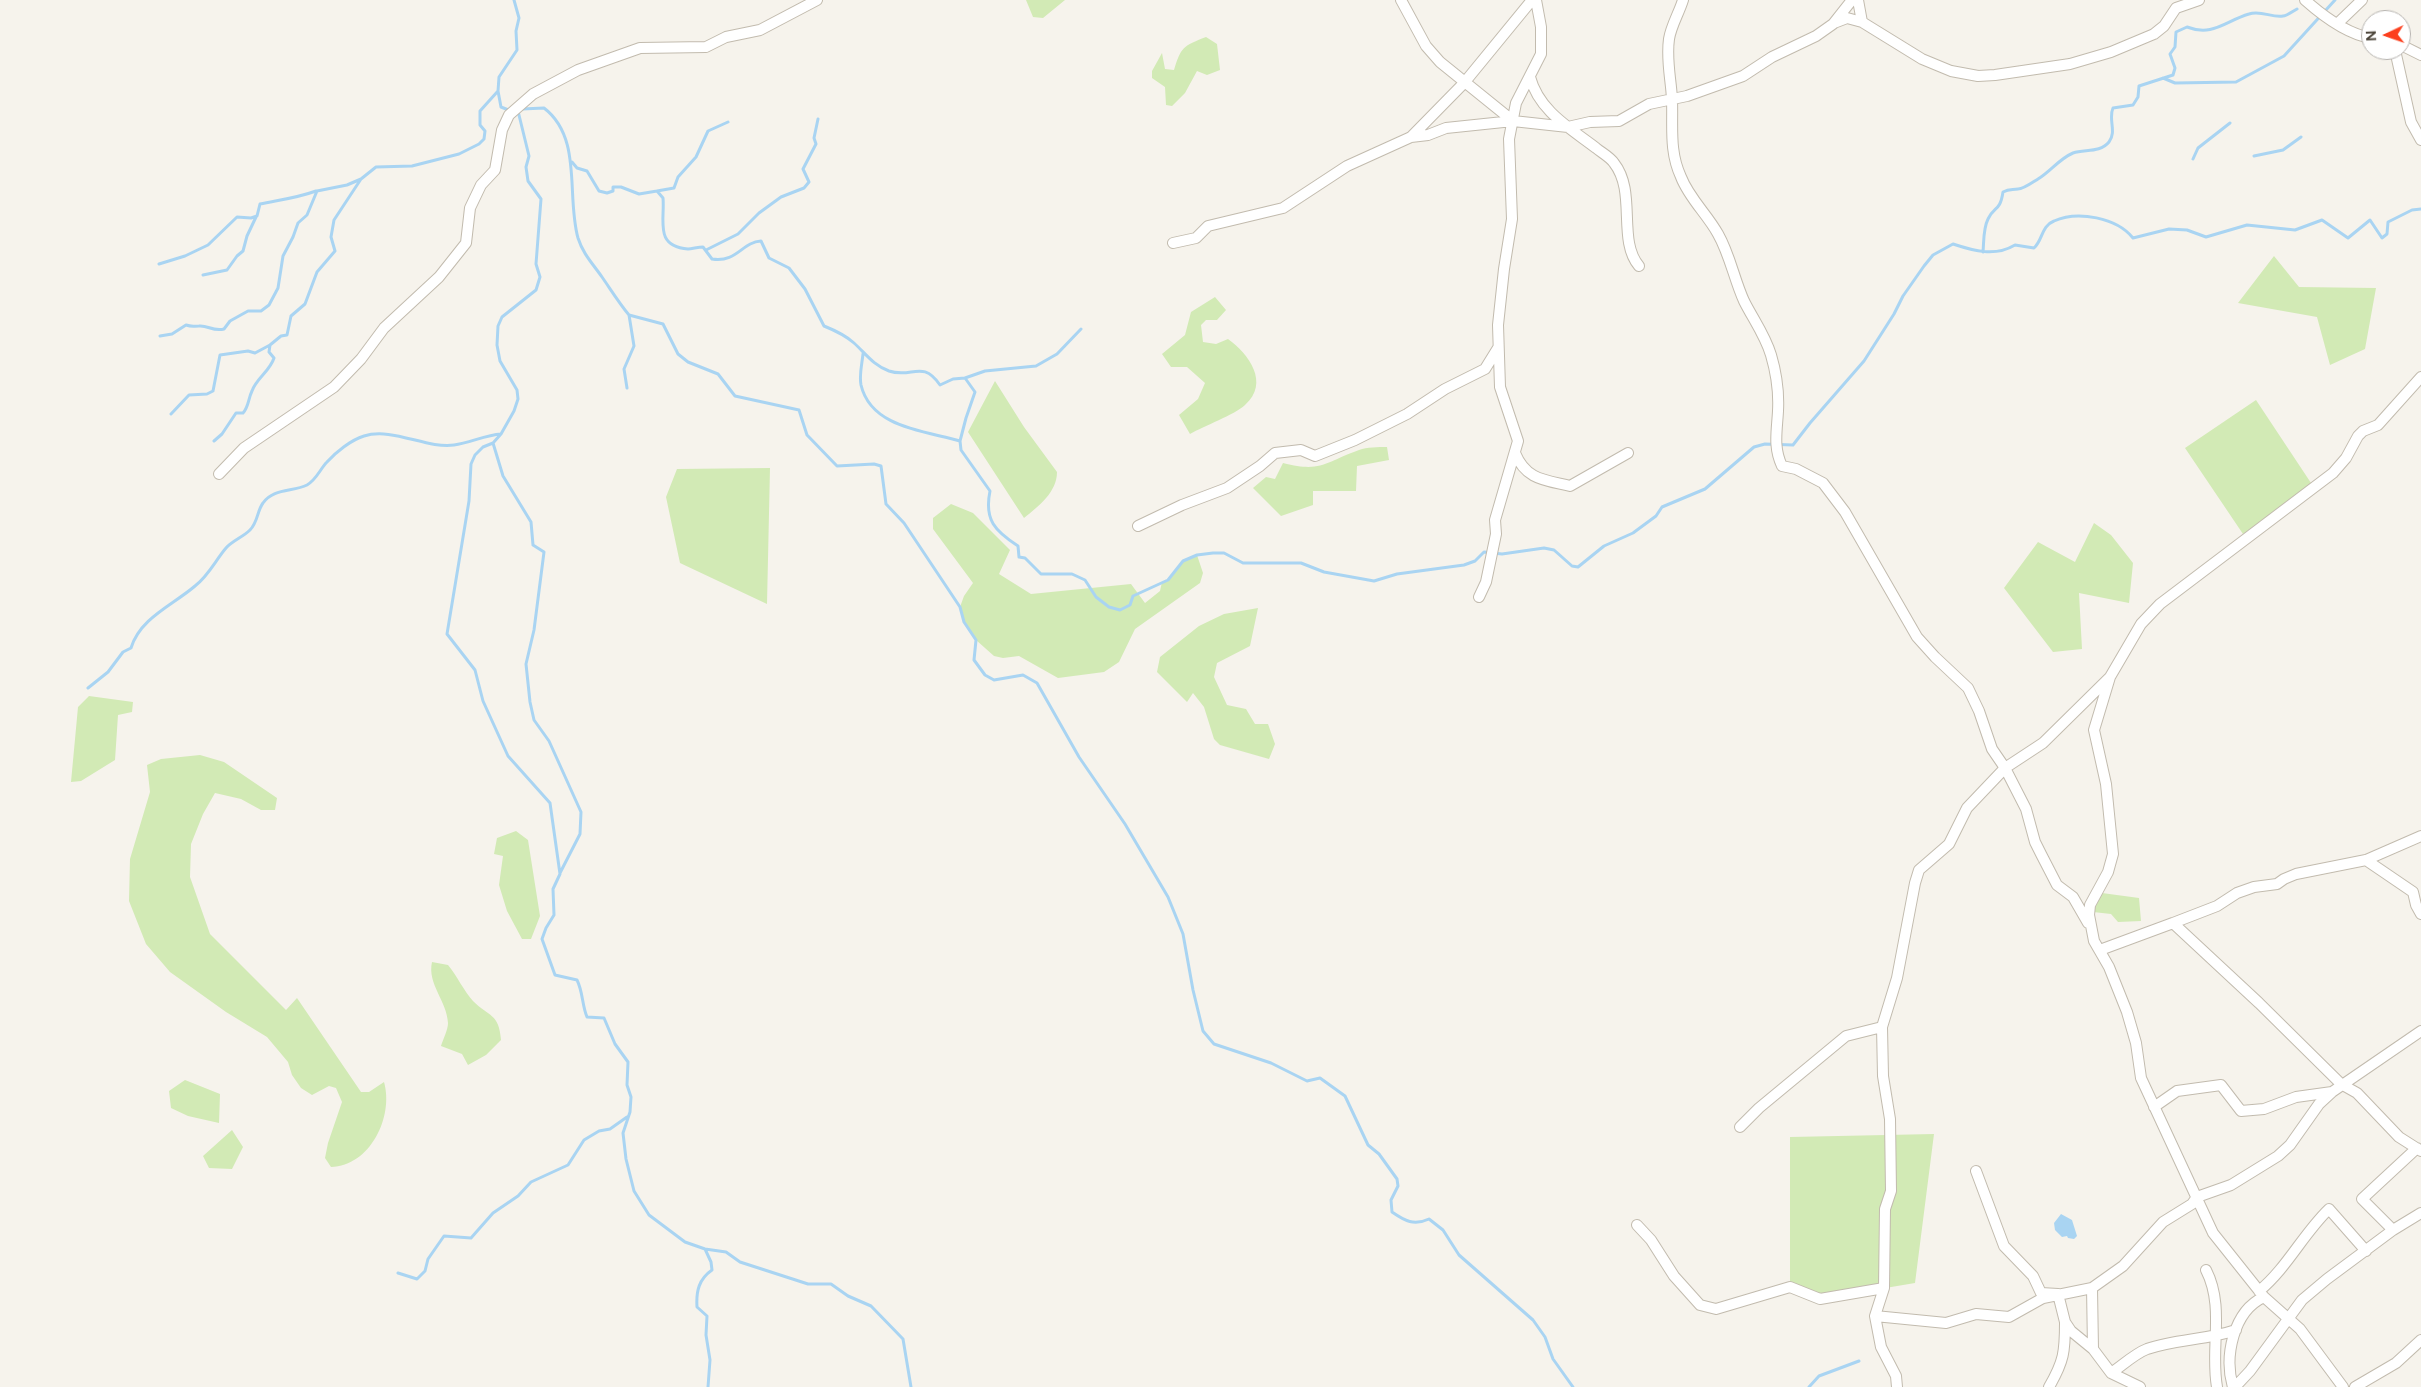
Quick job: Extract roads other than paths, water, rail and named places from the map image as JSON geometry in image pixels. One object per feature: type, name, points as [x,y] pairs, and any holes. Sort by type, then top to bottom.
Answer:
[{"type":"street","points":[[219,474],[244,448],[334,387],[361,359],[384,328],[439,277],[466,243],[470,208],[481,185],[495,170],[502,130],[510,116],[533,94],[578,70],[640,48],[706,47],[726,37],[760,30],[818,0]]},
{"type":"street","points":[[1401,0],[1426,46],[1440,62],[1512,121]]},
{"type":"street","points":[[1411,137],[1464,83],[1534,0],[1539,12],[1541,54],[1516,103],[1509,139],[1508,160],[1512,219],[1504,269],[1498,348],[1500,387],[1518,440],[1495,520],[1496,534],[1486,582],[1479,596]]},
{"type":"street","points":[[1683,0],[1670,38],[1668,62],[1672,100],[1671,137],[1680,177],[1687,190],[1720,236],[1744,300],[1764,334],[1772,356],[1777,392],[1776,436],[1782,466],[1787,469],[1796,468],[1823,483],[1845,512],[1917,637],[1968,688],[1980,711],[1992,748],[2005,768],[2026,809],[2040,854],[2057,885],[2073,897],[2090,926]]},
{"type":"street","points":[[1833,24],[1852,0]]},
{"type":"street","points":[[1858,0],[1862,22]]},
{"type":"street","points":[[1173,242],[1196,238],[1208,226],[1283,208],[1347,166],[1411,137],[1428,135],[1446,128],[1512,121],[1568,127],[1590,122],[1619,120],[1646,106],[1718,86],[1743,76],[1772,57],[1816,36],[1833,24],[1847,18],[1862,22],[1922,60],[1951,71],[1978,76],[2070,64],[2111,52],[2154,34],[2164,26],[2176,8],[2199,0]]},
{"type":"street","points":[[2305,0],[2337,24],[2361,34]]},
{"type":"street","points":[[2337,24],[2362,0]]},
{"type":"street","points":[[2397,60],[2411,122],[2421,140]]},
{"type":"street","points":[[1530,77],[1538,97],[1553,117],[1614,163],[1619,172],[1626,195],[1632,257],[1639,266]]},
{"type":"street","points":[[1138,526],[1182,505],[1227,488],[1276,453],[1301,450],[1315,456],[1355,440],[1407,414],[1445,389],[1485,369],[1498,348]]},
{"type":"street","points":[[1897,1387],[1896,1376],[1881,1347],[1875,1316],[1884,1288],[1885,1209],[1891,1191],[1890,1119],[1883,1076],[1882,1027],[1897,978],[1902,940],[1919,870],[1949,844],[1968,808],[2005,768],[2043,743],[2110,677],[2149,613],[2333,473],[2346,458],[2363,430],[2378,425],[2421,377]]},
{"type":"street","points":[[1515,453],[1519,462],[1534,478],[1570,486],[1628,453]]},
{"type":"street","points":[[2110,677],[2094,730],[2106,784],[2113,854],[2108,872],[2090,905],[2090,926],[2094,941],[2100,950],[2128,1012],[2136,1043],[2141,1078],[2213,1233],[2261,1294],[2300,1330],[2343,1387]]},
{"type":"street","points":[[2100,950],[2217,906],[2237,893],[2254,887],[2277,884],[2296,874],[2366,860],[2421,836]]},
{"type":"street","points":[[2366,860],[2413,892],[2416,905],[2421,914]]},
{"type":"street","points":[[2173,923],[2259,1003],[2341,1084],[2357,1093],[2399,1137],[2419,1149],[2362,1200],[2393,1230]]},
{"type":"street","points":[[1740,1127],[1759,1108],[1846,1036],[1882,1027]]},
{"type":"street","points":[[1875,1316],[1946,1323],[1976,1314],[2010,1317],[2043,1298],[2092,1288],[2123,1266],[2163,1222],[2192,1204],[2197,1197],[2231,1185],[2278,1156],[2290,1146],[2319,1104],[2341,1084],[2421,1030]]},
{"type":"street","points":[[2154,1107],[2177,1091],[2221,1085],[2240,1111],[2264,1109],[2296,1097],[2332,1092]]},
{"type":"street","points":[[1976,1171],[2004,1246],[2033,1276],[2041,1293],[2058,1294]]},
{"type":"street","points":[[2234,1387],[2230,1357],[2236,1330],[2254,1302],[2300,1241],[2329,1209],[2366,1251]]},
{"type":"street","points":[[2234,1387],[2250,1371],[2302,1300],[2326,1278],[2393,1230],[2421,1213]]},
{"type":"street","points":[[1637,1225],[1651,1240],[1674,1276],[1700,1305],[1716,1309],[1790,1287],[1820,1299],[1884,1288]]},
{"type":"street","points":[[2206,1270],[2215,1295],[2217,1324],[2214,1363],[2217,1387]]},
{"type":"street","points":[[2092,1288],[2093,1349]]},
{"type":"street","points":[[2049,1387],[2062,1364],[2065,1348],[2065,1322],[2058,1294]]},
{"type":"street","points":[[2065,1322],[2071,1331],[2093,1349],[2110,1373],[2129,1384],[2140,1387]]},
{"type":"street","points":[[2110,1373],[2145,1350],[2187,1339],[2216,1336],[2236,1330]]},
{"type":"street","points":[[2355,1387],[2396,1363],[2421,1340]]},
{"type":"water","points":[[2061,1214],[2072,1220],[2077,1236],[2074,1239],[2067,1236],[2062,1237],[2055,1230],[2054,1223]]},
{"type":"waterway","points":[[511,111],[501,107],[498,91],[499,77],[517,50],[516,31],[519,18],[514,0]]},
{"type":"waterway","points":[[2163,78],[2175,83],[2236,82],[2284,56],[2335,0]]},
{"type":"waterway","points":[[1983,252],[1986,223],[1990,215],[1999,206],[2003,192],[2020,189],[2028,185],[2043,176],[2063,158],[2073,153],[2101,148],[2111,138],[2113,108],[2133,105],[2138,97],[2139,86],[2173,75],[2175,68],[2170,54],[2175,47],[2176,32],[2187,27],[2196,30],[2212,29],[2253,13],[2285,16],[2297,9]]},
{"type":"waterway","points":[[214,441],[222,434],[236,413],[243,413],[245,410],[254,387],[274,358],[269,352],[270,345],[281,336],[287,335],[291,316],[305,304],[317,272],[335,251],[331,237],[334,220],[361,179],[376,167],[412,166],[459,154],[479,144],[484,139],[485,131],[480,125],[480,111],[498,91]]},
{"type":"waterway","points":[[522,109],[544,108],[556,120],[564,135],[569,151],[578,238],[588,259],[629,315],[663,324],[678,354],[688,362],[718,374],[735,396],[799,410],[807,435],[837,466],[874,464],[881,466],[886,504],[904,523],[960,607],[964,622],[976,640],[974,660],[985,675],[994,680],[1023,675],[1037,683],[1079,757],[1125,824],[1168,897],[1183,934],[1193,990],[1203,1031],[1214,1044],[1271,1063],[1307,1081],[1320,1078],[1345,1096],[1368,1145],[1379,1154],[1397,1179],[1398,1186],[1391,1200],[1392,1212],[1410,1222],[1429,1219],[1443,1230],[1459,1255],[1533,1320],[1545,1337],[1553,1359],[1573,1387]]},
{"type":"waterway","points":[[518,111],[529,156],[526,167],[528,181],[541,199],[536,264],[540,277],[536,290],[502,317],[498,326],[497,345],[500,361],[517,390],[518,399],[514,411],[501,434],[493,443],[483,447],[475,455],[471,464],[469,501],[447,634],[475,670],[483,701],[508,756],[550,803],[560,874],[553,889],[554,915],[542,939],[555,975],[577,980],[587,1017],[604,1018],[615,1044],[628,1062],[627,1085],[631,1097],[630,1112],[623,1133],[626,1159],[634,1191],[649,1215],[685,1242],[705,1249],[726,1252],[740,1262],[808,1284],[831,1284],[848,1296],[871,1306],[903,1339],[911,1387]]},
{"type":"waterway","points":[[706,250],[738,234],[759,213],[781,197],[804,188],[809,182],[803,169],[816,144],[814,138],[818,119]]},
{"type":"waterway","points":[[657,191],[674,188],[678,177],[696,157],[708,131],[728,122]]},
{"type":"waterway","points":[[2193,159],[2198,148],[2230,123]]},
{"type":"waterway","points":[[2254,156],[2283,150],[2301,137]]},
{"type":"waterway","points":[[572,162],[577,168],[587,171],[599,191],[607,193],[613,191],[613,187],[621,187],[639,194],[657,191],[663,198],[663,223],[666,238],[677,247],[688,249],[703,247],[712,259],[721,259],[728,258],[754,242],[761,241],[769,258],[789,268],[805,289],[824,326],[836,331],[854,343],[883,369],[897,373],[922,371],[934,377],[940,385],[953,379],[965,378],[975,392],[960,441],[961,450],[990,491],[990,517],[997,530],[1018,546],[1019,557],[1025,558],[1041,574],[1072,574],[1085,580],[1096,597],[1109,607],[1120,610],[1130,605],[1133,596],[1168,580],[1183,561],[1197,555],[1213,553],[1224,553],[1243,563],[1301,563],[1324,572],[1374,581],[1397,574],[1464,565],[1475,561],[1484,552],[1502,554],[1544,548],[1554,550],[1572,566],[1578,567],[1604,546],[1633,533],[1656,516],[1662,507],[1705,489],[1754,447],[1765,444],[1793,445],[1864,361],[1894,314],[1903,296],[1924,266],[1933,255],[1953,244],[1984,252],[2000,251],[2015,245],[2034,248],[2050,223],[2074,216],[2085,216],[2107,221],[2117,225],[2133,238],[2169,229],[2187,230],[2206,237],[2247,225],[2295,230],[2322,220],[2348,238],[2370,220],[2382,238],[2387,234],[2388,222],[2412,210],[2421,209]]},
{"type":"waterway","points":[[160,336],[172,334],[186,325],[202,326],[217,330],[224,329],[230,321],[248,311],[261,311],[269,305],[278,288],[283,256],[298,223],[307,215],[317,191],[347,185],[361,179]]},
{"type":"waterway","points":[[159,264],[185,256],[208,245],[237,217],[251,218],[257,216],[260,204],[316,191]]},
{"type":"waterway","points":[[203,275],[227,270],[243,251],[247,236],[256,217]]},
{"type":"waterway","points":[[627,388],[624,369],[634,346],[629,315]]},
{"type":"waterway","points":[[965,378],[985,371],[1036,366],[1057,354],[1081,329]]},
{"type":"waterway","points":[[171,414],[189,395],[207,394],[213,391],[220,355],[248,351],[255,353],[270,345]]},
{"type":"waterway","points":[[863,354],[860,373],[861,385],[867,399],[876,410],[888,419],[901,425],[960,441]]},
{"type":"waterway","points":[[88,688],[108,672],[123,652],[131,648],[135,638],[149,620],[200,582],[226,548],[250,530],[255,524],[261,506],[267,498],[307,485],[331,458],[349,443],[364,436],[386,434],[432,444],[454,445],[501,434]]},
{"type":"waterway","points":[[493,443],[503,476],[531,522],[533,545],[544,552],[534,630],[526,664],[530,702],[534,720],[549,741],[581,812],[580,834],[560,873]]},
{"type":"waterway","points":[[398,1273],[417,1279],[425,1271],[428,1259],[444,1236],[471,1238],[493,1213],[518,1196],[531,1182],[568,1165],[584,1140],[599,1131],[610,1129],[627,1117]]},
{"type":"waterway","points":[[705,1249],[711,1262],[712,1270],[701,1281],[697,1307],[707,1316],[706,1335],[710,1360],[708,1387]]},
{"type":"waterway","points":[[1809,1387],[1819,1376],[1859,1361]]}]
